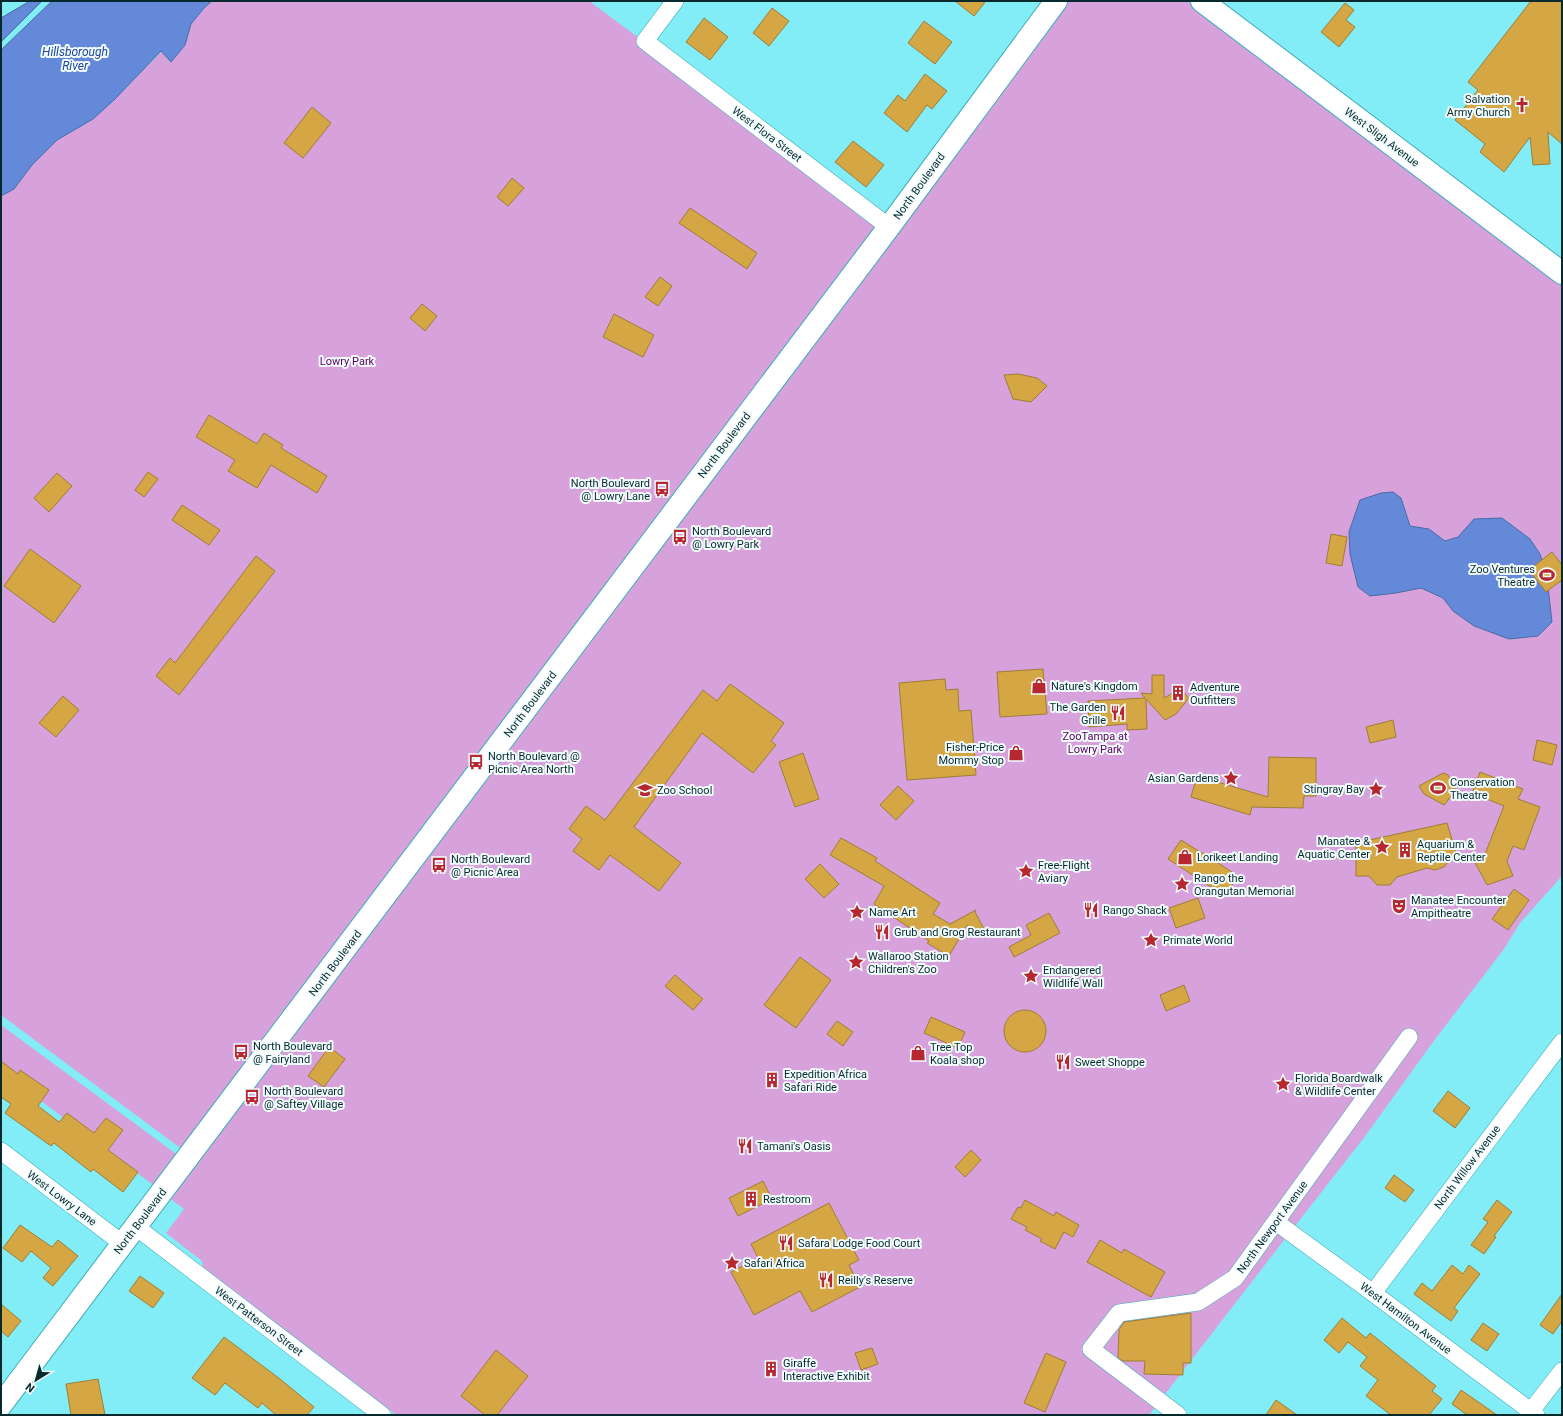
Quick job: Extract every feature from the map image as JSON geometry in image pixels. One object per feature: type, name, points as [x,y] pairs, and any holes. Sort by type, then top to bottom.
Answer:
[{"type":"street","name":"West Flora Street","points":[[675,1],[645,41],[889,227]]},
{"type":"street","name":"North Boulevard","points":[[1,1405],[889,227],[1056,1]]},
{"type":"street","name":"West Sligh Avenue","points":[[1202,1],[1562,274]]},
{"type":"street","name":"North Newport Avenue","points":[[1178,1415],[1091,1349],[1119,1313],[1198,1302],[1235,1278],[1409,1037]]},
{"type":"street","name":"North Willow Avenue","points":[[1373,1293],[1562,1042]]},
{"type":"street","name":"West Lowry Lane","points":[[1,1151],[129,1235]]},
{"type":"street","name":"West Hamilton Avenue","points":[[1276,1222],[1373,1293],[1532,1414]]},
{"type":"street","name":"West Patterson Street","points":[[129,1235],[382,1415]]},
{"type":"street","points":[[1532,1414],[1562,1372]]},
{"type":"green space","name":"Lowry Park","points":[[212,1],[589,1],[887,221],[183,1150],[1,1015],[1,196],[14,189],[32,165],[57,140],[93,119],[162,51],[170,62],[185,45],[191,24]]},
{"type":"green space","name":"ZooTampa at Lowry Park","points":[[1066,1],[1187,1],[1562,284],[1562,876],[1520,923],[1504,949],[1433,1042],[1366,1135],[1295,1226],[1293,1225],[1283,1238],[1284,1240],[1149,1415],[396,1415],[203,1267],[202,1261],[166,1233],[184,1209],[168,1197]]},
{"type":"green space","points":[[1,1025],[179,1156],[156,1187],[1,1071]]},
{"type":"water","points":[[30,1],[42,1],[1,42],[1,18]]},
{"type":"water","name":"Hillsborough River","points":[[52,1],[212,1],[191,24],[185,45],[171,62],[161,51],[115,99],[93,119],[57,140],[32,165],[14,189],[1,196],[1,50]]},
{"type":"water","points":[[1393,492],[1401,498],[1410,526],[1429,529],[1445,541],[1458,537],[1474,519],[1502,518],[1530,539],[1540,554],[1547,578],[1552,622],[1538,636],[1509,639],[1474,626],[1453,611],[1443,598],[1421,588],[1370,596],[1358,587],[1350,554],[1349,532],[1360,500],[1381,493]]},
{"type":"building","points":[[955,1],[986,1],[974,16]]},
{"type":"building","points":[[1531,1],[1562,1],[1562,144],[1548,132],[1550,164],[1533,165],[1530,137],[1504,172],[1480,152],[1485,144],[1455,120],[1478,90],[1468,82]]},
{"type":"building","points":[[1345,3],[1354,10],[1346,20],[1355,27],[1339,47],[1321,32]]},
{"type":"building","points":[[772,8],[789,21],[769,46],[753,33]]},
{"type":"building","points":[[704,18],[728,37],[710,60],[686,42]]},
{"type":"building","points":[[924,21],[952,42],[935,64],[908,43]]},
{"type":"building","points":[[925,74],[947,91],[932,109],[927,105],[907,132],[884,113],[898,95],[905,101]]},
{"type":"building","points":[[312,107],[331,123],[303,158],[284,143]]},
{"type":"building","points":[[853,141],[884,165],[866,187],[835,162]]},
{"type":"building","points":[[512,178],[524,188],[508,206],[497,197]]},
{"type":"building","points":[[690,208],[757,253],[747,269],[679,223]]},
{"type":"building","points":[[660,277],[672,286],[658,306],[645,297]]},
{"type":"building","points":[[422,304],[437,316],[425,331],[410,318]]},
{"type":"building","points":[[614,314],[654,335],[643,357],[603,337]]},
{"type":"building","points":[[1018,374],[1037,378],[1047,386],[1031,402],[1013,399],[1004,375]]},
{"type":"building","points":[[209,415],[257,444],[264,433],[283,445],[281,448],[327,476],[317,493],[271,465],[257,488],[228,471],[235,460],[196,437]]},
{"type":"building","points":[[148,472],[158,479],[144,497],[135,490]]},
{"type":"building","points":[[57,473],[72,486],[49,512],[34,498]]},
{"type":"building","points":[[182,505],[220,530],[209,545],[172,520]]},
{"type":"building","points":[[1331,534],[1347,537],[1342,566],[1326,563]]},
{"type":"building","points":[[30,549],[81,586],[54,623],[4,586]]},
{"type":"building","name":"Zoo Ventures Theatre","points":[[1552,552],[1562,565],[1562,580],[1546,592],[1529,570]]},
{"type":"building","points":[[256,556],[275,571],[179,695],[156,676],[170,658],[175,663]]},
{"type":"building","points":[[1043,669],[1047,714],[1000,717],[997,672]]},
{"type":"building","name":"The Garden Grille","points":[[1152,675],[1164,675],[1164,698],[1180,689],[1189,698],[1176,714],[1165,720],[1146,699],[1147,729],[1127,730],[1127,724],[1089,727],[1088,701],[1145,698],[1141,693],[1152,694]]},
{"type":"building","points":[[945,679],[946,690],[958,689],[959,711],[971,710],[976,775],[907,780],[899,683]]},
{"type":"building","name":"Zoo School","points":[[730,684],[784,723],[771,741],[776,745],[753,773],[702,733],[634,827],[681,863],[659,891],[610,855],[599,870],[573,851],[582,839],[569,829],[586,806],[605,820],[703,690],[717,701]]},
{"type":"building","points":[[63,696],[79,710],[56,737],[39,723]]},
{"type":"building","points":[[1393,720],[1396,737],[1370,743],[1366,727]]},
{"type":"building","points":[[1537,740],[1557,745],[1552,765],[1533,760]]},
{"type":"building","points":[[803,753],[819,799],[795,807],[779,762]]},
{"type":"building","points":[[1269,757],[1316,758],[1316,796],[1304,796],[1303,808],[1252,807],[1250,815],[1191,797],[1197,776],[1268,797]]},
{"type":"building","points":[[1480,772],[1523,789],[1518,799],[1540,807],[1524,850],[1513,846],[1507,861],[1513,876],[1487,885],[1473,859],[1485,854],[1504,806],[1472,793]]},
{"type":"building","name":"Conservation Theatre","points":[[1443,773],[1448,775],[1456,790],[1444,805],[1424,794],[1419,786]]},
{"type":"building","points":[[898,786],[914,801],[896,820],[880,805]]},
{"type":"building","name":"Aquarium & Reptile Center","points":[[1447,823],[1457,856],[1450,860],[1444,867],[1435,870],[1427,868],[1397,877],[1390,885],[1377,885],[1369,876],[1356,876],[1356,843]]},
{"type":"building","points":[[841,838],[877,858],[875,861],[940,903],[933,914],[950,924],[976,910],[975,912],[984,929],[972,935],[967,925],[949,956],[927,943],[929,941],[874,904],[884,886],[830,855]]},
{"type":"building","points":[[1181,840],[1200,852],[1208,855],[1238,876],[1225,896],[1168,859]]},
{"type":"building","points":[[820,864],[839,884],[824,898],[805,879]]},
{"type":"building","points":[[1514,889],[1529,900],[1508,930],[1492,919]]},
{"type":"building","points":[[1198,898],[1205,918],[1176,928],[1169,908]]},
{"type":"building","points":[[1049,913],[1060,933],[1014,957],[1009,947],[1031,935],[1026,925]]},
{"type":"building","points":[[800,957],[831,980],[796,1028],[764,1005]]},
{"type":"building","points":[[675,975],[703,999],[693,1010],[665,986]]},
{"type":"building","points":[[1184,985],[1190,1001],[1166,1011],[1160,995]]},
{"type":"building","points":[[1021,1010],[1029,1010],[1040,1016],[1046,1027],[1046,1035],[1040,1046],[1029,1052],[1021,1052],[1010,1046],[1004,1035],[1004,1027],[1010,1016]]},
{"type":"building","points":[[931,1017],[965,1032],[958,1048],[924,1033]]},
{"type":"building","points":[[837,1021],[853,1032],[843,1046],[827,1034]]},
{"type":"building","points":[[329,1047],[345,1059],[324,1087],[308,1076]]},
{"type":"building","points":[[1,1061],[18,1074],[20,1070],[49,1090],[38,1106],[59,1122],[67,1113],[94,1133],[106,1118],[123,1130],[108,1150],[138,1172],[123,1192],[93,1169],[91,1172],[54,1143],[51,1146],[5,1113],[11,1104],[1,1097]]},
{"type":"building","points":[[1448,1091],[1470,1108],[1455,1128],[1433,1111]]},
{"type":"building","points":[[971,1150],[981,1160],[965,1177],[955,1167]]},
{"type":"building","points":[[1394,1175],[1414,1190],[1405,1202],[1385,1188]]},
{"type":"building","name":"Restroom","points":[[763,1181],[772,1199],[738,1216],[729,1198]]},
{"type":"building","points":[[1025,1200],[1054,1216],[1056,1212],[1079,1225],[1073,1237],[1064,1232],[1055,1249],[1040,1241],[1042,1239],[1025,1230],[1027,1227],[1011,1219],[1018,1207],[1021,1208]]},
{"type":"building","points":[[1497,1200],[1512,1212],[1494,1236],[1496,1237],[1484,1254],[1471,1245],[1488,1222],[1483,1219]]},
{"type":"building","points":[[829,1203],[859,1260],[849,1265],[860,1287],[812,1312],[800,1291],[754,1315],[731,1272],[758,1258],[751,1244]]},
{"type":"building","points":[[20,1225],[52,1247],[58,1240],[78,1256],[53,1286],[43,1278],[51,1268],[31,1251],[22,1262],[3,1248]]},
{"type":"building","points":[[1100,1240],[1122,1253],[1124,1249],[1165,1272],[1151,1297],[1087,1262]]},
{"type":"building","points":[[1452,1265],[1463,1274],[1469,1265],[1480,1274],[1454,1308],[1458,1311],[1451,1321],[1414,1294],[1422,1283],[1432,1291]]},
{"type":"building","points":[[140,1276],[164,1293],[153,1308],[129,1291]]},
{"type":"building","points":[[1562,1294],[1562,1321],[1553,1334],[1540,1325]]},
{"type":"building","points":[[1,1304],[21,1321],[8,1337],[1,1331]]},
{"type":"building","points":[[1191,1313],[1191,1363],[1183,1363],[1183,1375],[1144,1374],[1145,1361],[1123,1361],[1118,1357],[1119,1330],[1124,1322]]},
{"type":"building","points":[[1342,1318],[1366,1338],[1370,1333],[1436,1386],[1432,1391],[1442,1399],[1429,1415],[1391,1415],[1366,1396],[1378,1380],[1360,1366],[1367,1357],[1348,1342],[1339,1353],[1324,1340]]},
{"type":"building","points":[[1483,1323],[1499,1334],[1487,1351],[1471,1340]]},
{"type":"building","points":[[224,1337],[280,1379],[314,1407],[307,1415],[276,1415],[262,1403],[258,1408],[225,1383],[215,1395],[192,1378]]},
{"type":"building","points":[[872,1348],[878,1364],[861,1370],[855,1353]]},
{"type":"building","points":[[496,1350],[528,1376],[497,1415],[485,1415],[461,1396]]},
{"type":"building","points":[[1046,1353],[1066,1362],[1045,1412],[1024,1403]]},
{"type":"building","points":[[98,1379],[105,1415],[71,1415],[66,1384]]},
{"type":"building","points":[[1461,1390],[1497,1415],[1467,1415],[1452,1404]]},
{"type":"building","points":[[1276,1400],[1297,1415],[1266,1415]]},
{"type":"place","name":"Salvation Army Church","points":[[1522,105]]},
{"type":"place","name":"North Boulevard @ Lowry Lane","points":[[662,489]]},
{"type":"place","name":"North Boulevard @ Lowry Park","points":[[680,537]]},
{"type":"place","name":"Zoo Ventures Theatre","points":[[1547,575]]},
{"type":"place","name":"Nature's Kingdom","points":[[1039,686]]},
{"type":"place","name":"Adventure Outfitters","points":[[1178,693]]},
{"type":"place","name":"The Garden Grille","points":[[1118,713]]},
{"type":"place","name":"Fisher-Price Mommy Stop","points":[[1016,753]]},
{"type":"place","name":"North Boulevard @ Picnic Area North","points":[[476,762]]},
{"type":"place","name":"Asian Gardens","points":[[1231,778]]},
{"type":"place","name":"Conservation Theatre","points":[[1438,788]]},
{"type":"place","name":"Stingray Bay","points":[[1376,789]]},
{"type":"place","name":"Zoo School","points":[[645,790]]},
{"type":"place","name":"Manatee & Aquatic Center","points":[[1382,847]]},
{"type":"place","name":"Aquarium & Reptile Center","points":[[1405,850]]},
{"type":"place","name":"Lorikeet Landing","points":[[1185,857]]},
{"type":"place","name":"North Boulevard @ Picnic Area","points":[[439,865]]},
{"type":"place","name":"Free-Flight Aviary","points":[[1026,871]]},
{"type":"place","name":"Rango the Orangutan Memorial","points":[[1182,884]]},
{"type":"place","name":"Manatee Encounter Ampitheatre","points":[[1399,906]]},
{"type":"place","name":"Rango Shack","points":[[1091,910]]},
{"type":"place","name":"Name Art","points":[[857,912]]},
{"type":"place","name":"Grub and Grog Restaurant","points":[[882,932]]},
{"type":"place","name":"Primate World","points":[[1151,940]]},
{"type":"place","name":"Wallaroo Station Children's Zoo","points":[[856,962]]},
{"type":"place","name":"Endangered Wildlife Wall","points":[[1031,976]]},
{"type":"place","name":"North Boulevard @ Fairyland","points":[[241,1052]]},
{"type":"place","name":"Tree Top Koala shop","points":[[918,1053]]},
{"type":"place","name":"Sweet Shoppe","points":[[1063,1062]]},
{"type":"place","name":"Expedition Africa Safari Ride","points":[[772,1080]]},
{"type":"place","name":"Florida Boardwalk & Wildlife Center","points":[[1283,1084]]},
{"type":"place","name":"North Boulevard @ Saftey Village","points":[[252,1097]]},
{"type":"place","name":"Tamani's Oasis","points":[[745,1146]]},
{"type":"place","name":"Restroom","points":[[751,1199]]},
{"type":"place","name":"Safara Lodge Food Court","points":[[786,1243]]},
{"type":"place","name":"Safari Africa","points":[[732,1263]]},
{"type":"place","name":"Reilly's Reserve","points":[[826,1280]]},
{"type":"place","name":"Giraffe Interactive Exhibit","points":[[771,1369]]}]
